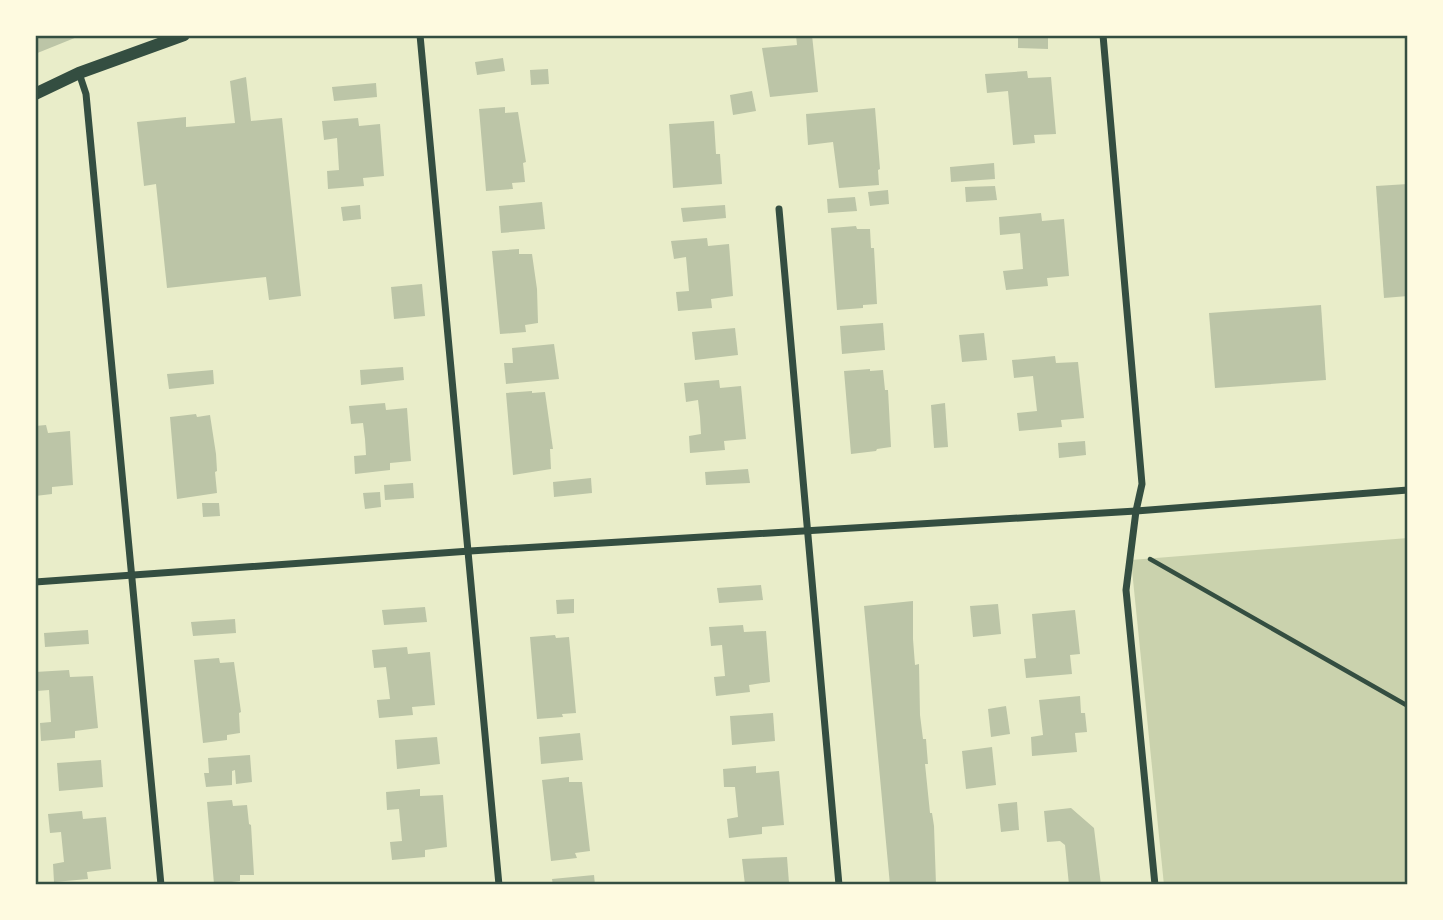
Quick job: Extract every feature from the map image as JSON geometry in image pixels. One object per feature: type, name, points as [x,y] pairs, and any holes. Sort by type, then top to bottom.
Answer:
[{"type":"street","points":[[35,94],[79,73],[167,38],[184,35]]},
{"type":"street","points":[[421,35],[499,885]]},
{"type":"street","points":[[1103,35],[1142,484],[1126,590],[1155,885]]},
{"type":"street","points":[[79,73],[86,94],[162,885]]},
{"type":"street","points":[[779,209],[839,885]]},
{"type":"street","points":[[35,582],[470,551],[1136,511],[1408,490]]},
{"type":"path","points":[[1131,550],[1345,668],[1408,706]]},
{"type":"green space","points":[[1408,538],[1408,885],[1164,885],[1131,560]]},
{"type":"building","points":[[35,35],[82,35],[35,54]]},
{"type":"building","points":[[796,35],[812,35],[818,92],[770,97],[762,48],[797,45]]},
{"type":"building","points":[[1018,35],[1048,35],[1048,49],[1018,48]]},
{"type":"building","points":[[503,58],[505,71],[477,75],[475,62]]},
{"type":"building","points":[[548,69],[549,84],[531,85],[530,70]]},
{"type":"building","points":[[1027,71],[1028,78],[1051,77],[1056,134],[1034,135],[1035,143],[1013,145],[1008,91],[987,93],[985,74]]},
{"type":"building","points":[[246,77],[251,121],[282,118],[301,296],[269,300],[266,277],[167,288],[156,184],[144,186],[137,122],[186,117],[186,127],[235,123],[230,81]]},
{"type":"building","points":[[376,83],[377,97],[334,101],[332,87]]},
{"type":"building","points":[[752,91],[756,111],[733,115],[730,95]]},
{"type":"building","points":[[505,107],[505,113],[518,112],[526,162],[523,163],[525,182],[512,183],[513,189],[486,191],[479,109]]},
{"type":"building","points":[[875,108],[879,185],[839,188],[833,142],[808,145],[806,114]]},
{"type":"building","points":[[358,118],[359,126],[380,124],[384,176],[363,178],[364,186],[328,189],[327,171],[339,170],[337,138],[324,140],[322,121]]},
{"type":"building","points":[[714,121],[716,154],[720,154],[722,184],[673,188],[669,124]]},
{"type":"building","points":[[994,163],[995,179],[951,182],[950,167]]},
{"type":"building","points":[[1408,184],[1408,296],[1384,298],[1376,186]]},
{"type":"building","points":[[995,186],[997,200],[966,202],[965,187]]},
{"type":"building","points":[[888,190],[889,204],[870,206],[868,192]]},
{"type":"building","points":[[855,197],[857,211],[828,213],[827,199]]},
{"type":"building","points":[[542,202],[545,229],[501,233],[499,206]]},
{"type":"building","points":[[360,205],[361,219],[343,221],[341,207]]},
{"type":"building","points":[[725,205],[726,218],[683,222],[681,208]]},
{"type":"building","points":[[1041,213],[1042,221],[1064,219],[1069,276],[1047,278],[1048,286],[1006,290],[1003,271],[1023,269],[1020,233],[1000,235],[999,217]]},
{"type":"building","points":[[856,226],[857,229],[870,229],[871,248],[874,248],[877,304],[837,310],[831,228]]},
{"type":"building","points":[[707,238],[708,246],[729,244],[733,296],[711,299],[712,308],[678,311],[676,292],[689,291],[686,257],[674,259],[671,241]]},
{"type":"building","points":[[519,249],[519,254],[532,254],[538,323],[525,325],[526,332],[500,334],[492,251]]},
{"type":"building","points":[[422,284],[425,316],[394,319],[391,287]]},
{"type":"building","points":[[1321,305],[1326,380],[1215,388],[1209,313]]},
{"type":"building","points":[[883,323],[885,350],[842,354],[840,326]]},
{"type":"building","points":[[735,328],[738,355],[695,360],[692,332]]},
{"type":"building","points":[[984,333],[987,360],[962,362],[959,335]]},
{"type":"building","points":[[554,344],[559,379],[506,384],[504,363],[513,363],[512,348]]},
{"type":"building","points":[[1055,356],[1056,363],[1078,362],[1084,418],[1061,420],[1062,427],[1019,431],[1017,413],[1037,411],[1033,376],[1014,378],[1012,360]]},
{"type":"building","points":[[403,367],[404,380],[361,385],[360,370]]},
{"type":"building","points":[[213,370],[214,384],[169,389],[167,374]]},
{"type":"building","points":[[883,370],[885,390],[888,390],[891,447],[851,454],[844,371]]},
{"type":"building","points":[[719,380],[720,388],[741,386],[746,439],[724,441],[725,450],[690,453],[689,436],[701,434],[700,417],[698,400],[686,402],[684,383]]},
{"type":"building","points":[[545,392],[553,449],[550,449],[551,469],[513,475],[506,393]]},
{"type":"building","points":[[385,403],[386,410],[407,408],[411,461],[390,463],[390,470],[355,474],[354,456],[366,455],[365,439],[363,423],[351,424],[349,406]]},
{"type":"building","points":[[945,403],[948,447],[934,448],[931,405]]},
{"type":"building","points":[[196,414],[197,417],[210,415],[216,454],[217,493],[177,499],[170,417]]},
{"type":"building","points":[[46,425],[48,433],[70,431],[73,485],[52,487],[52,494],[35,496],[35,426]]},
{"type":"building","points":[[1085,441],[1086,455],[1059,458],[1058,443]]},
{"type":"building","points":[[748,469],[750,483],[706,485],[705,472]]},
{"type":"building","points":[[591,478],[592,493],[554,497],[553,482]]},
{"type":"building","points":[[413,483],[414,498],[385,500],[384,485]]},
{"type":"building","points":[[380,492],[381,507],[365,509],[363,493]]},
{"type":"building","points":[[202,503],[219,503],[220,516],[203,517]]},
{"type":"building","points":[[761,585],[763,600],[719,603],[717,588]]},
{"type":"building","points":[[574,599],[574,613],[557,614],[556,600]]},
{"type":"building","points":[[913,601],[915,665],[919,664],[920,715],[923,739],[926,739],[928,764],[925,764],[934,826],[936,885],[890,885],[864,606]]},
{"type":"building","points":[[998,604],[1001,634],[973,637],[970,606]]},
{"type":"building","points":[[425,607],[427,622],[384,625],[382,610]]},
{"type":"building","points":[[1075,610],[1080,654],[1070,655],[1072,674],[1026,678],[1024,659],[1036,658],[1032,614]]},
{"type":"building","points":[[235,619],[236,633],[193,636],[191,622]]},
{"type":"building","points":[[743,625],[744,632],[766,631],[770,682],[749,685],[750,692],[716,696],[714,677],[725,676],[722,645],[711,646],[709,627]]},
{"type":"building","points":[[88,630],[89,644],[45,647],[44,633]]},
{"type":"building","points":[[555,635],[556,638],[569,637],[576,713],[537,719],[530,637]]},
{"type":"building","points":[[407,647],[408,654],[430,652],[435,705],[412,707],[413,715],[379,718],[377,700],[390,699],[386,667],[374,668],[372,650]]},
{"type":"building","points":[[219,658],[220,663],[234,662],[241,712],[240,733],[227,735],[227,740],[203,743],[194,660]]},
{"type":"building","points":[[69,670],[70,677],[93,676],[98,728],[75,731],[75,738],[41,741],[40,723],[51,722],[49,690],[37,691],[35,672]]},
{"type":"building","points":[[1080,696],[1081,713],[1085,713],[1087,732],[1075,733],[1077,752],[1032,756],[1031,737],[1043,735],[1039,700]]},
{"type":"building","points":[[1006,706],[1010,734],[991,737],[988,709]]},
{"type":"building","points":[[773,713],[775,741],[732,745],[730,716]]},
{"type":"building","points":[[580,733],[583,760],[541,764],[539,737]]},
{"type":"building","points":[[437,737],[440,764],[397,769],[395,740]]},
{"type":"building","points":[[992,747],[996,785],[966,789],[962,751]]},
{"type":"building","points":[[250,755],[252,782],[236,784],[235,770],[232,771],[232,785],[206,787],[204,773],[209,773],[208,758]]},
{"type":"building","points":[[101,760],[103,787],[59,791],[57,763]]},
{"type":"building","points":[[756,766],[756,773],[779,771],[784,825],[762,827],[762,834],[729,838],[727,819],[738,817],[735,787],[724,787],[723,769]]},
{"type":"building","points":[[569,777],[569,782],[582,782],[590,851],[575,853],[577,858],[551,861],[542,780]]},
{"type":"building","points":[[420,789],[420,796],[443,795],[447,847],[425,850],[425,857],[392,860],[390,842],[402,841],[399,809],[387,810],[386,792]]},
{"type":"building","points":[[232,800],[233,806],[247,805],[254,875],[240,875],[240,881],[214,884],[207,802]]},
{"type":"building","points":[[1017,802],[1019,830],[1001,832],[998,804]]},
{"type":"building","points":[[1071,808],[1094,828],[1101,885],[1069,885],[1065,845],[1060,841],[1047,842],[1044,811]]},
{"type":"building","points":[[82,811],[83,819],[106,817],[111,869],[87,872],[88,879],[54,882],[53,864],[64,862],[61,832],[50,833],[48,814]]},
{"type":"building","points":[[787,857],[789,883],[745,885],[742,859]]},
{"type":"building","points":[[594,875],[595,885],[553,885],[552,879]]}]
